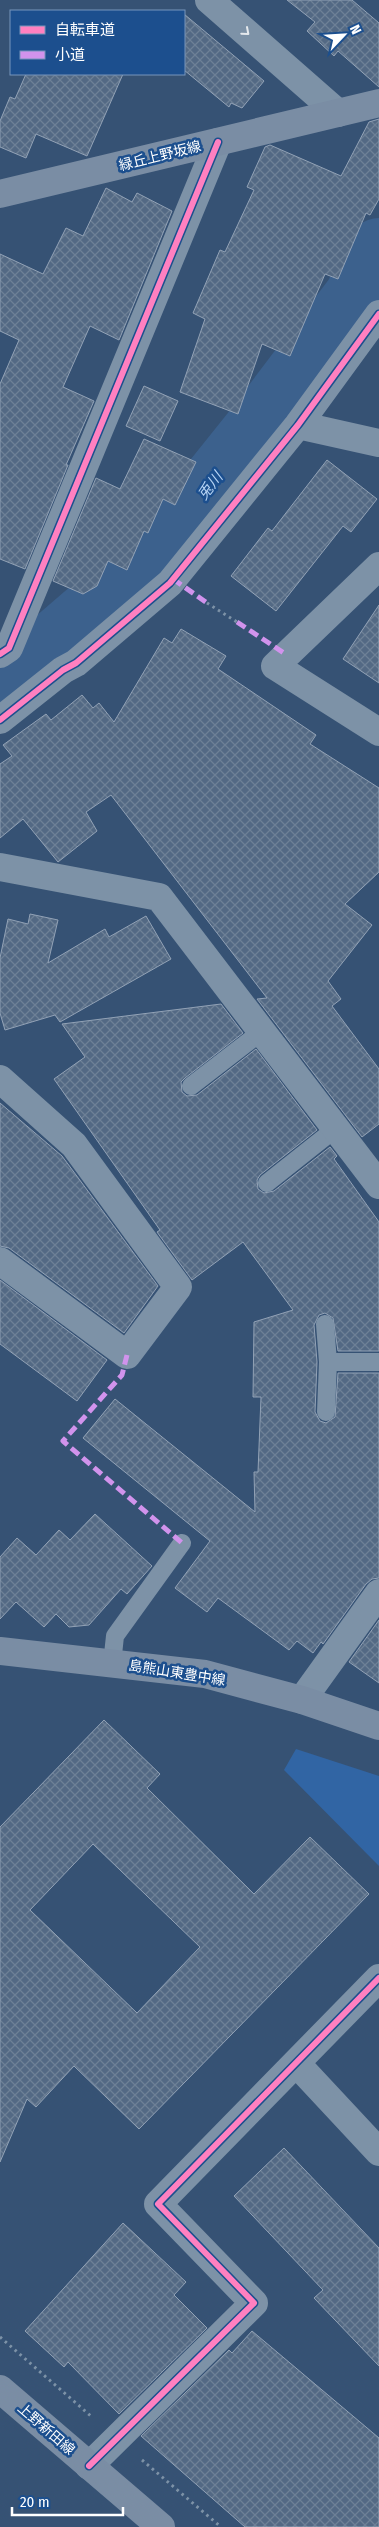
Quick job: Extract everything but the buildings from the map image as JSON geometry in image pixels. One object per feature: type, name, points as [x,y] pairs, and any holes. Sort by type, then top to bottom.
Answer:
[{"type":"street","points":[[209,0],[338,113]]},
{"type":"street","name":"緑丘上野坂線","points":[[0,194],[379,103]]},
{"type":"street","points":[[0,654],[9,648],[218,142]]},
{"type":"street","points":[[0,720],[63,670],[76,663],[170,583],[298,425],[379,314]]},
{"type":"street","points":[[298,425],[379,442]]},
{"type":"street","points":[[379,566],[275,666],[379,732]]},
{"type":"street","points":[[0,867],[159,897],[335,1130],[379,1185]]},
{"type":"street","points":[[0,1078],[74,1145],[178,1287],[127,1355],[0,1260]]},
{"type":"street","points":[[302,1700],[379,1593]]},
{"type":"street","name":"島熊山東豊中線","points":[[0,1651],[205,1674],[302,1700],[379,1726]]},
{"type":"street","points":[[89,2466],[254,2304],[158,2204],[379,1978]]},
{"type":"street","points":[[296,2063],[379,2152]]},
{"type":"street","name":"上野新田線","points":[[0,2389],[161,2527]]},
{"type":"lane","points":[[192,1086],[261,1032]]},
{"type":"lane","points":[[267,1183],[335,1130]]},
{"type":"lane","points":[[325,1324],[328,1362],[326,1412]]},
{"type":"lane","points":[[328,1362],[379,1362]]},
{"type":"lane","points":[[112,1664],[115,1636],[182,1543]]},
{"type":"path","points":[[207,603],[237,622]]},
{"type":"shaded area","points":[[296,1749],[379,1776],[379,1866],[284,1770]]},
{"type":"waterway","name":"兎川","points":[[0,686],[53,645],[154,558],[254,433],[357,297],[379,251]]},
{"type":"marked path","points":[[173,579],[207,603]]},
{"type":"marked path","points":[[237,622],[287,655]]},
{"type":"marked path","points":[[127,1355],[122,1375],[63,1441],[182,1543]]},
{"type":"cycle path","points":[[0,654],[9,648],[218,142]]},
{"type":"cycle path","points":[[0,720],[63,670],[76,663],[170,583],[298,425],[379,314]]},
{"type":"cycle path","points":[[89,2466],[254,2303],[158,2204],[379,1978]]}]
